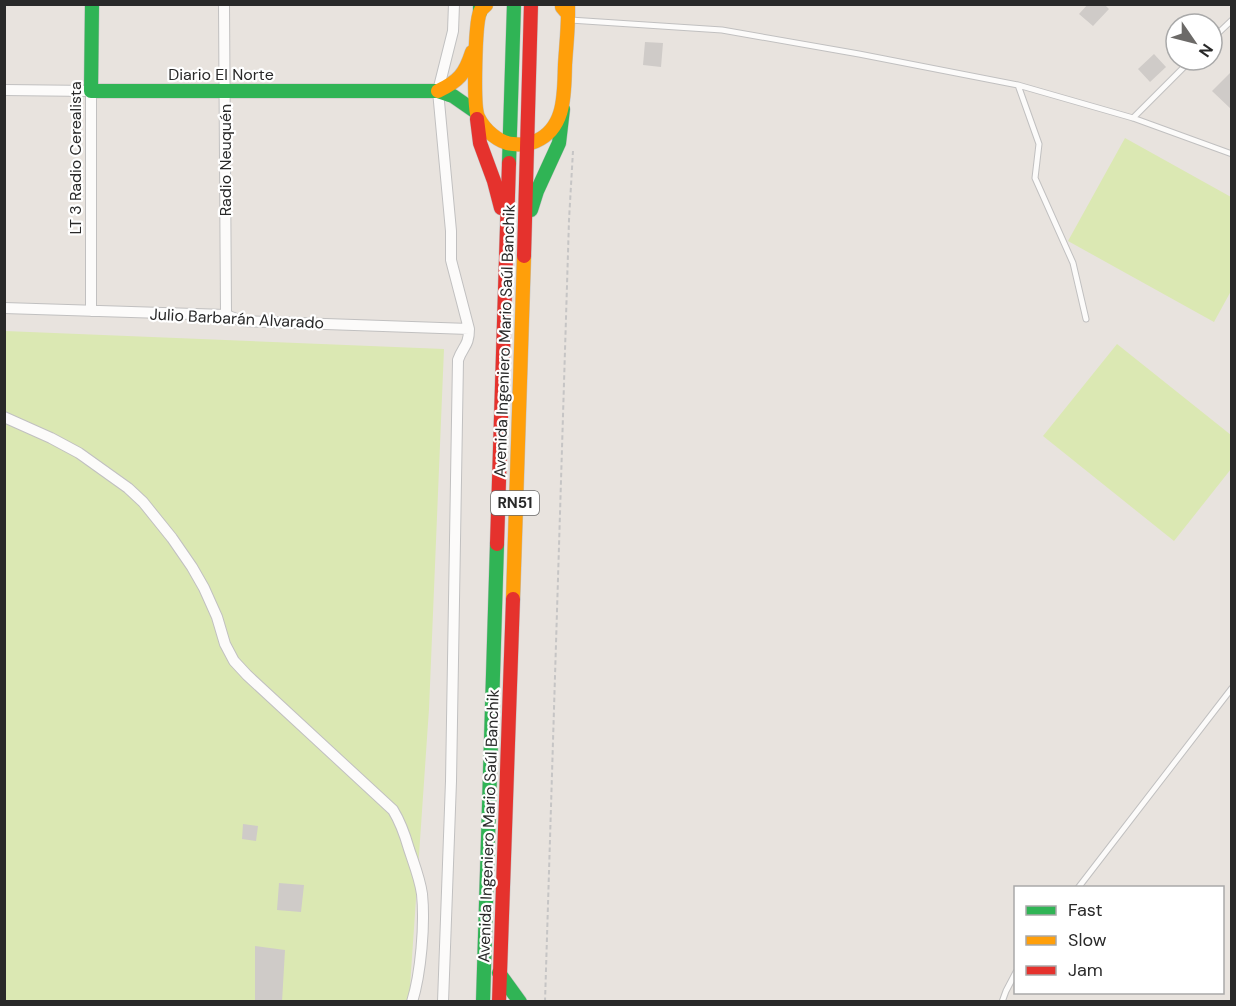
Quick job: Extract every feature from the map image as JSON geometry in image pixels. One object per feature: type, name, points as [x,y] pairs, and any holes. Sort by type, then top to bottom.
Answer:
[{"type":"main road","name":"LT 3 Radio Cerealista","points":[[91,91],[92,4]]},
{"type":"main road","name":"Avenida Ingeniero Mario Saúl Banchik","points":[[483,1002],[514,4]]},
{"type":"main road","name":"Avenida Ingeniero Mario Saúl Banchik","points":[[499,1002],[531,4]]},
{"type":"main road","points":[[482,7],[476,44],[477,116],[480,143],[494,181],[506,228]]},
{"type":"main road","points":[[524,236],[537,192],[560,143],[566,11]]},
{"type":"main road","points":[[438,91],[460,78],[467,68],[476,44]]},
{"type":"main road","name":"Diario El Norte","points":[[91,91],[438,91]]},
{"type":"main road","points":[[438,91],[453,96],[477,116],[495,136],[509,144],[528,144],[539,140],[555,127],[563,109]]},
{"type":"main road","points":[[500,974],[520,1002]]},
{"type":"street","name":"Radio Neuquén","points":[[224,4],[226,315]]},
{"type":"street","points":[[443,1002],[452,782],[458,360],[469,340],[469,329],[451,260],[452,231],[438,91],[453,31],[454,4]]},
{"type":"street","name":"Diario El Norte","points":[[4,90],[91,91]]},
{"type":"street","name":"LT 3 Radio Cerealista","points":[[91,91],[91,311]]},
{"type":"street","name":"Julio Barbarán Alvarado","points":[[4,308],[226,315],[242,321],[469,329]]},
{"type":"street","points":[[4,417],[79,453],[128,488],[143,502],[160,521],[204,588],[234,662],[393,810],[403,829],[422,894],[420,955],[412,1002]]},
{"type":"lane","points":[[566,11],[722,30],[1018,85],[1132,118],[1232,154]]},
{"type":"lane","points":[[1132,118],[1179,72]]},
{"type":"lane","points":[[1018,85],[1039,144],[1035,178],[1073,263],[1086,319]]},
{"type":"lane","points":[[1080,886],[1232,688]]},
{"type":"lane","points":[[1002,1002],[1014,976]]},
{"type":"path","points":[[545,1002],[573,151]]},
{"type":"green space","points":[[1125,138],[1231,197],[1231,291],[1214,322],[1068,241]]},
{"type":"green space","points":[[5,331],[444,349],[429,709],[409,1001],[5,1002]]},
{"type":"green space","points":[[1117,344],[1231,435],[1231,469],[1174,541],[1043,436]]},
{"type":"building","points":[[1088,4],[1104,4],[1109,9],[1093,26],[1079,14]]},
{"type":"building","points":[[645,42],[663,43],[661,67],[643,65]]},
{"type":"building","points":[[1154,54],[1164,65],[1164,69],[1150,82],[1138,69]]},
{"type":"building","points":[[1232,71],[1232,110],[1212,91]]},
{"type":"building","points":[[243,824],[258,826],[256,841],[242,839]]},
{"type":"building","points":[[279,883],[304,885],[301,912],[277,910]]},
{"type":"building","points":[[255,946],[285,950],[282,1002],[255,1002]]},
{"type":"traffic: fast","points":[[92,4],[91,91],[438,91],[453,96],[476,112]]},
{"type":"traffic: fast","points":[[480,4],[480,12]]},
{"type":"traffic: fast","points":[[509,163],[514,4]]},
{"type":"traffic: fast","points":[[531,210],[559,143],[563,109]]},
{"type":"traffic: fast","points":[[483,1002],[497,544]]},
{"type":"traffic: fast","points":[[499,973],[520,1002]]},
{"type":"traffic: slow","points":[[568,4],[568,14]]},
{"type":"traffic: slow","points":[[486,5],[480,12],[478,20],[476,110],[488,131],[508,143],[519,144],[528,144],[546,135],[558,119],[563,98],[568,14],[562,7]]},
{"type":"traffic: slow","points":[[438,91],[460,76],[472,52]]},
{"type":"traffic: slow","points":[[513,599],[524,256]]},
{"type":"traffic: jam","points":[[524,256],[531,4]]},
{"type":"traffic: jam","points":[[477,119],[480,143],[501,208]]},
{"type":"traffic: jam","points":[[497,544],[509,163]]},
{"type":"traffic: jam","points":[[499,1002],[513,599]]}]
